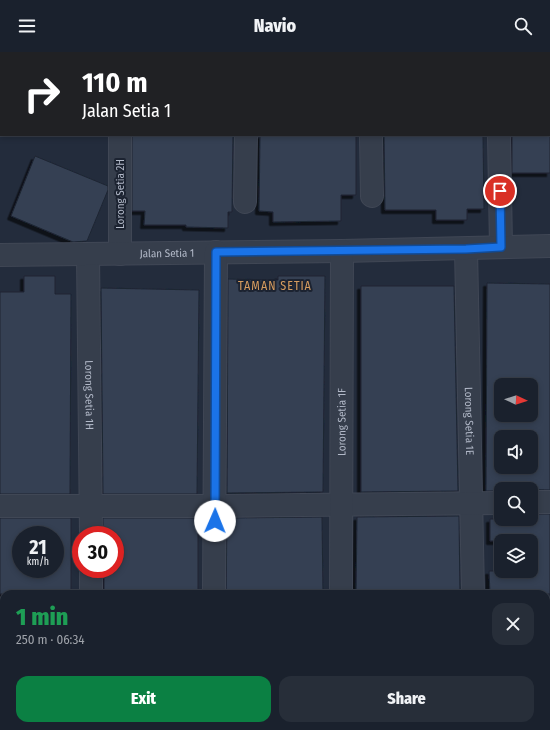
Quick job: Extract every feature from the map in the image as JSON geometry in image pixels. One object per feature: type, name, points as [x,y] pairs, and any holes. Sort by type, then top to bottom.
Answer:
[{"type":"street","name":"Lorong Setia 2H","points":[[120,136],[120,254]]},
{"type":"street","points":[[245,202],[246,136]]},
{"type":"street","points":[[371,136],[372,196]]},
{"type":"street","points":[[499,136],[501,247]]},
{"type":"street","name":"Jalan Setia 1","points":[[0,255],[466,249],[550,246]]},
{"type":"street","name":"Lorong Setia 1E","points":[[466,249],[473,590]]},
{"type":"street","name":"Lorong Setia 1F","points":[[341,590],[342,251]]},
{"type":"street","points":[[214,590],[216,252]]},
{"type":"street","name":"Lorong Setia 1H","points":[[88,254],[91,526]]},
{"type":"street","points":[[538,502],[550,502]]},
{"type":"street","points":[[0,506],[91,507],[494,503]]},
{"type":"street","points":[[91,578],[91,590]]},
{"type":"building","points":[[132,136],[233,136],[232,212],[228,212],[228,228],[186,227],[186,225],[144,225],[145,211],[132,211]]},
{"type":"building","points":[[260,136],[356,136],[356,195],[341,195],[341,221],[273,222],[273,212],[259,211]]},
{"type":"building","points":[[384,136],[483,136],[484,209],[467,209],[467,220],[436,220],[436,210],[385,210]]},
{"type":"building","points":[[512,136],[550,136],[550,173],[512,173]]},
{"type":"building","points":[[35,156],[108,186],[108,190],[87,241],[73,242],[11,216]]},
{"type":"building","points":[[24,276],[55,276],[55,294],[71,294],[70,494],[0,494],[0,292],[24,292]]},
{"type":"building","points":[[278,276],[325,276],[323,492],[227,493],[228,279],[278,280]]},
{"type":"building","points":[[487,283],[550,284],[550,490],[538,490],[538,482],[494,482],[494,491],[486,491]]},
{"type":"building","points":[[361,286],[454,286],[458,491],[361,492]]},
{"type":"building","points":[[101,288],[199,290],[197,494],[103,494]]},
{"type":"building","points":[[538,514],[550,514],[550,590],[490,590],[489,571],[494,571],[494,578],[538,578],[538,534],[494,534],[494,541],[490,541],[490,519],[494,519],[494,526],[538,526]]},
{"type":"building","points":[[459,516],[460,590],[356,590],[357,517]]},
{"type":"building","points":[[322,517],[323,590],[226,590],[227,518]]},
{"type":"building","points":[[0,518],[71,518],[71,590],[0,590]]},
{"type":"building","points":[[103,518],[198,518],[198,590],[104,590],[104,578],[124,578],[124,526],[103,526]]},
{"type":"district","name":"TAMAN SETIA","points":[[275,286]]},
{"type":"route","points":[[215,521],[216,252],[466,249],[501,247],[500,191]]}]
